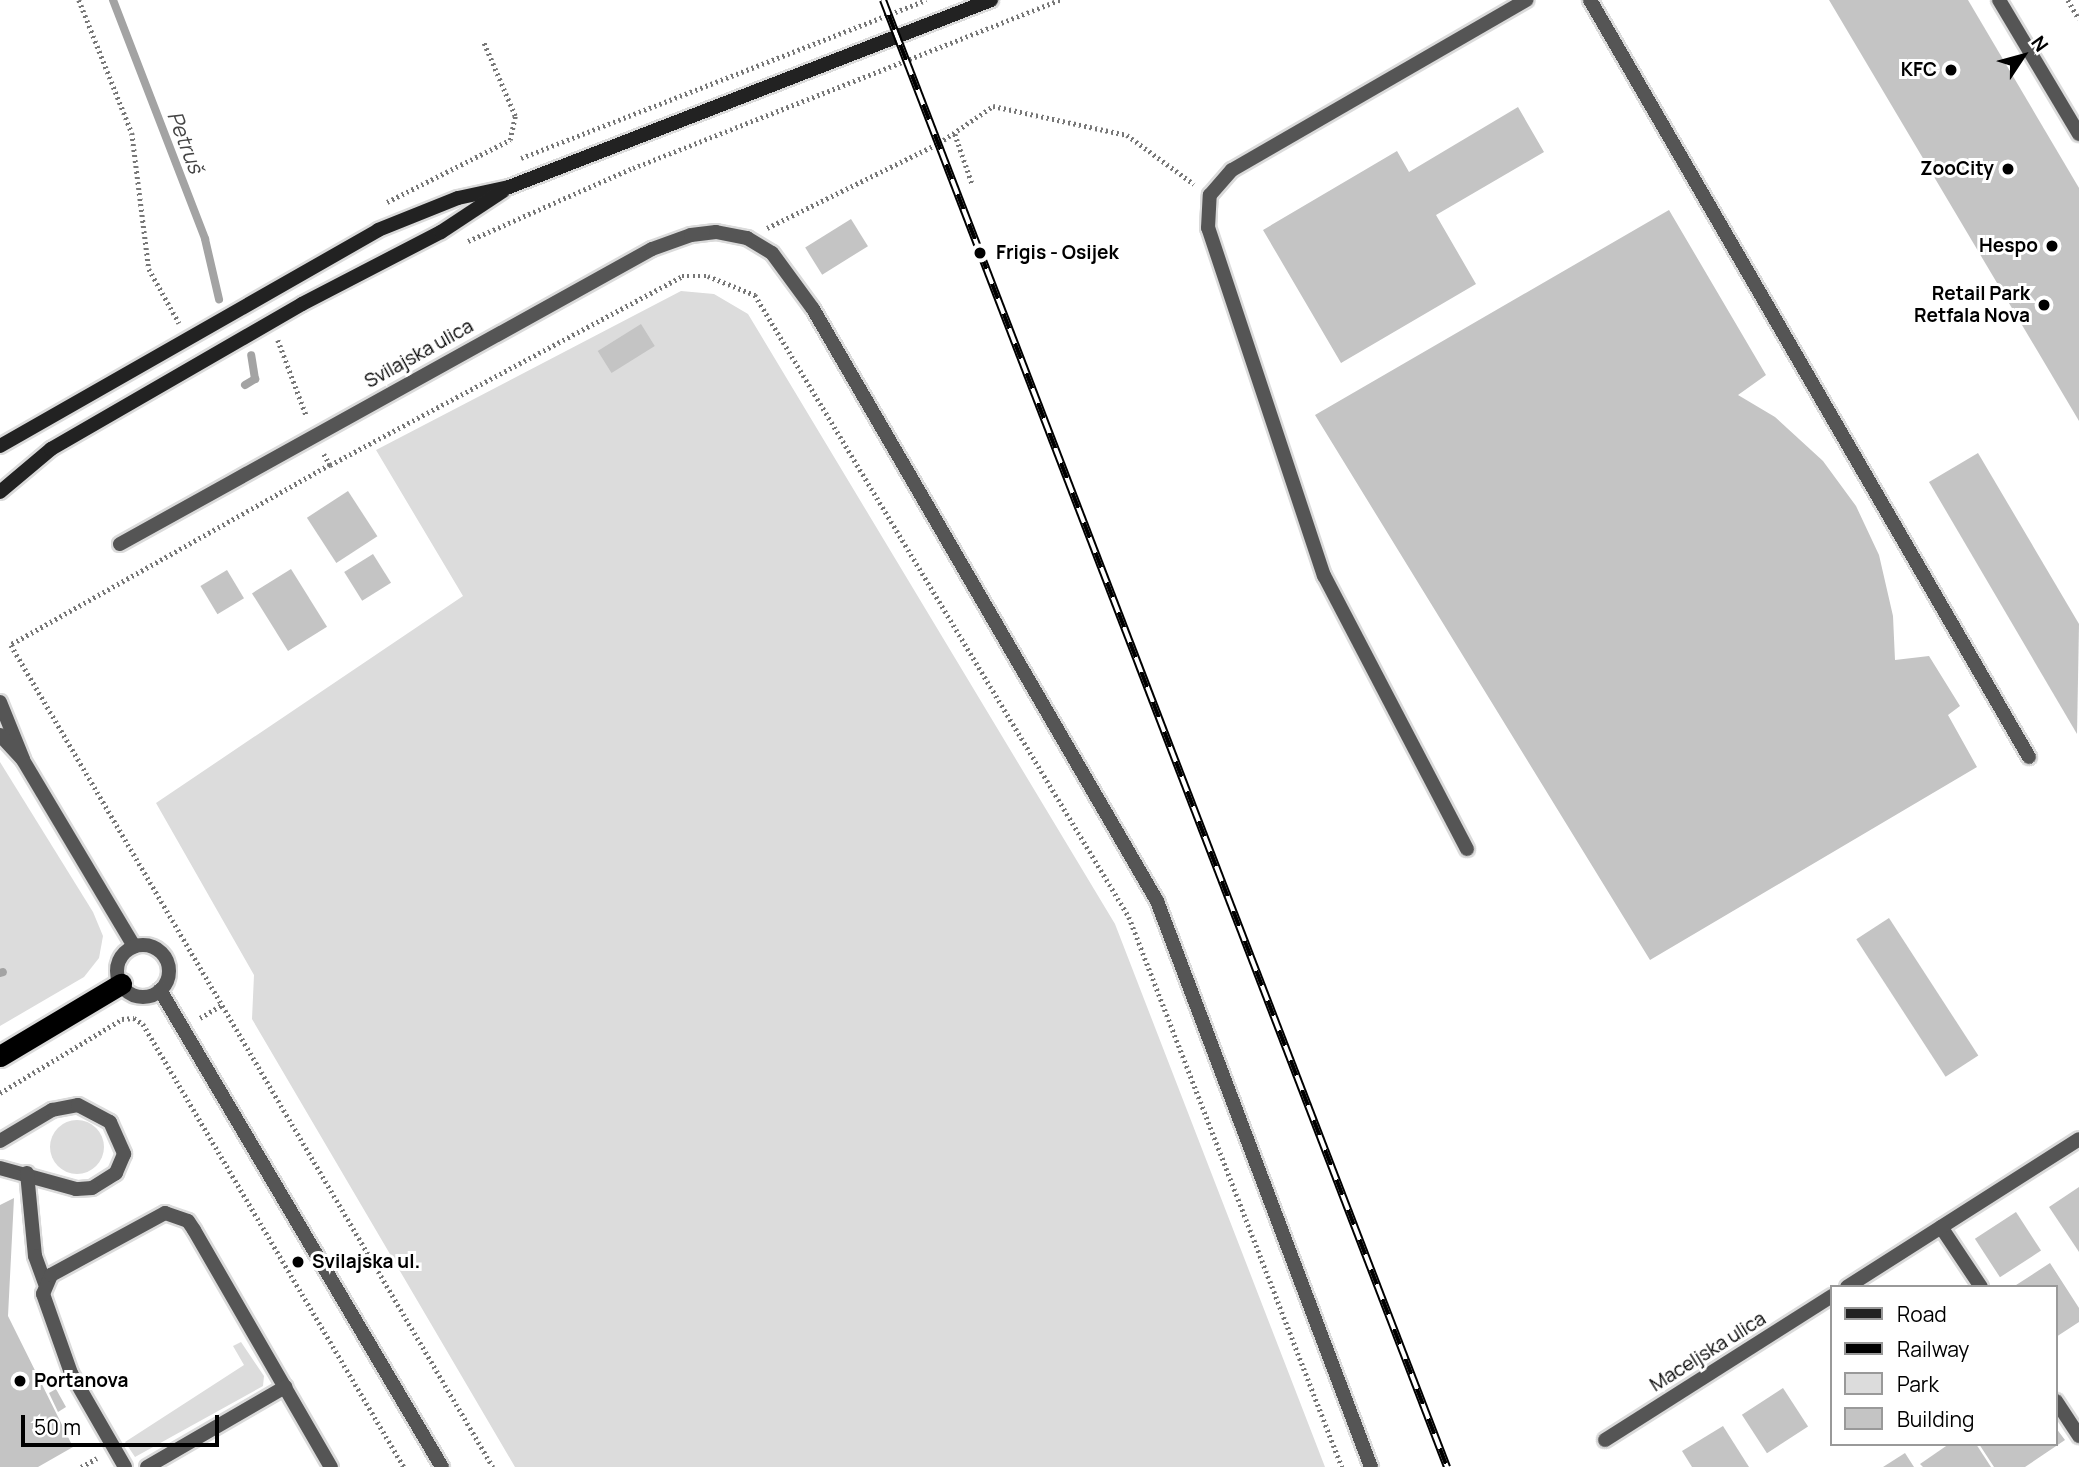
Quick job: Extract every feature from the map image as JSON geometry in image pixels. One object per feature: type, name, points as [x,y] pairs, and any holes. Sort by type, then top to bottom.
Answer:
[{"type":"highway","points":[[0,1056],[121,984]]},
{"type":"main road","points":[[0,446],[363,238],[458,198],[509,187],[991,0]]},
{"type":"main road","points":[[0,492],[51,449],[302,304],[441,232],[509,187]]},
{"type":"street","points":[[1466,849],[1324,576],[1208,228],[1210,195],[1232,170],[1527,0]]},
{"type":"street","points":[[1590,0],[2029,757]]},
{"type":"street","points":[[1999,0],[2079,134]]},
{"type":"street","name":"Svilajska ulica","points":[[120,544],[313,433],[652,249],[716,232],[747,238]]},
{"type":"street","points":[[747,238],[772,253],[813,309],[1157,901],[1371,1467]]},
{"type":"street","points":[[0,702],[23,760],[134,946]]},
{"type":"street","points":[[0,735],[23,760]]},
{"type":"street","points":[[134,946],[149,946],[163,954],[169,969],[160,990],[139,996],[121,984],[118,962],[134,946]]},
{"type":"street","points":[[160,990],[442,1467]]},
{"type":"street","points":[[0,1141],[52,1110],[78,1105],[110,1122],[120,1138],[124,1154],[116,1173],[92,1188],[76,1189],[27,1173],[0,1168]]},
{"type":"street","points":[[1850,1285],[2079,1139]]},
{"type":"street","points":[[27,1173],[35,1256],[45,1283],[45,1307],[60,1349],[125,1467]]},
{"type":"street","points":[[45,1283],[155,1215],[178,1215],[194,1230],[331,1467]]},
{"type":"street","points":[[1941,1227],[1980,1285]]},
{"type":"street","name":"Maceljska ulica","points":[[1605,1440],[1830,1297]]},
{"type":"street","points":[[147,1467],[285,1387]]},
{"type":"street","points":[[2058,1404],[2079,1436]]},
{"type":"path","points":[[79,0],[132,133],[149,269],[187,338]]},
{"type":"path","points":[[508,163],[926,0]]},
{"type":"path","points":[[464,243],[633,168],[1060,0]]},
{"type":"path","points":[[2068,0],[2079,19]]},
{"type":"path","points":[[363,238],[375,208],[510,140],[515,116],[483,41]]},
{"type":"path","points":[[747,238],[955,134],[993,106],[1127,135],[1210,195]]},
{"type":"path","points":[[955,134],[972,183]]},
{"type":"path","points":[[492,1467],[11,645],[330,465],[682,276],[708,276],[755,295],[1129,917],[1342,1467]]},
{"type":"path","points":[[276,334],[313,433],[330,465]]},
{"type":"path","points":[[0,1093],[122,1019],[134,1018],[144,1024],[404,1467]]},
{"type":"path","points":[[81,1467],[97,1457]]},
{"type":"green space","points":[[681,291],[714,294],[748,314],[1115,924],[1325,1467],[515,1467],[252,1019],[254,975],[156,803],[463,596],[376,450]]},
{"type":"green space","points":[[0,762],[93,912],[103,936],[99,958],[84,977],[0,1026]]},
{"type":"green space","points":[[77,1120],[96,1128],[104,1147],[96,1166],[77,1174],[58,1166],[50,1147],[58,1128]]},
{"type":"green space","points":[[241,1342],[264,1376],[263,1386],[135,1457],[125,1442],[244,1365],[233,1346]]},
{"type":"building","name":"Retail Park Retfala Nova","points":[[1829,0],[1968,0],[2079,188],[2079,421]]},
{"type":"building","points":[[1518,107],[1544,152],[1436,215],[1476,284],[1341,363],[1263,230],[1397,151],[1409,172]]},
{"type":"building","points":[[1669,210],[1766,375],[1738,395],[1775,417],[1823,461],[1856,506],[1879,555],[1893,616],[1895,660],[1929,656],[1960,706],[1948,715],[1977,767],[1650,960],[1315,415]]},
{"type":"building","points":[[851,219],[868,246],[822,275],[805,248]]},
{"type":"building","points":[[641,324],[655,346],[612,373],[598,351]]},
{"type":"building","points":[[1978,453],[2079,624],[2077,734],[1929,482]]},
{"type":"building","points":[[348,491],[377,536],[336,563],[307,518]]},
{"type":"building","points":[[373,554],[391,583],[362,601],[344,572]]},
{"type":"building","points":[[291,569],[327,627],[288,651],[252,593]]},
{"type":"building","points":[[227,570],[244,598],[217,614],[200,586]]},
{"type":"building","points":[[1889,918],[1978,1056],[1946,1077],[1856,939]]},
{"type":"building","points":[[2079,1187],[2079,1252],[2049,1207]]},
{"type":"building","name":"Portanova","points":[[14,1198],[8,1316],[73,1447],[38,1467],[0,1467],[0,1205]]},
{"type":"building","points":[[2016,1212],[2041,1251],[2000,1277],[1975,1239]]},
{"type":"building","points":[[2050,1263],[2079,1308],[2079,1322],[2058,1336],[2058,1285],[2016,1285]]},
{"type":"building","points":[[1783,1388],[1808,1427],[1767,1453],[1742,1415]]},
{"type":"building","points":[[56,1389],[66,1407],[58,1412],[49,1393]]},
{"type":"building","points":[[1723,1426],[1749,1467],[1692,1467],[1682,1451]]},
{"type":"building","points":[[2058,1431],[2065,1440],[2058,1445]]},
{"type":"building","points":[[1946,1446],[1977,1446],[1991,1467],[1923,1467],[1920,1464]]},
{"type":"building","points":[[1980,1446],[2056,1446],[2025,1467],[1994,1467]]},
{"type":"building","points":[[1905,1453],[1914,1467],[1883,1467]]},
{"type":"waterway","name":"Petruš","points":[[113,0],[205,239],[219,299]]},
{"type":"waterway","name":"Petruš","points":[[245,385],[255,379],[251,355]]},
{"type":"railway","points":[[883,0],[1447,1467]]},
{"type":"place","name":"KFC","points":[[1951,70]]},
{"type":"place","name":"ZooCity","points":[[2008,169]]},
{"type":"place","name":"Hespo","points":[[2052,246]]},
{"type":"place","name":"Frigis - Osijek","points":[[980,253]]},
{"type":"place","name":"Retail Park Retfala Nova","points":[[2044,305]]},
{"type":"place","name":"Svilajska ul.","points":[[298,1262]]},
{"type":"place","name":"Portanova","points":[[20,1381]]}]
